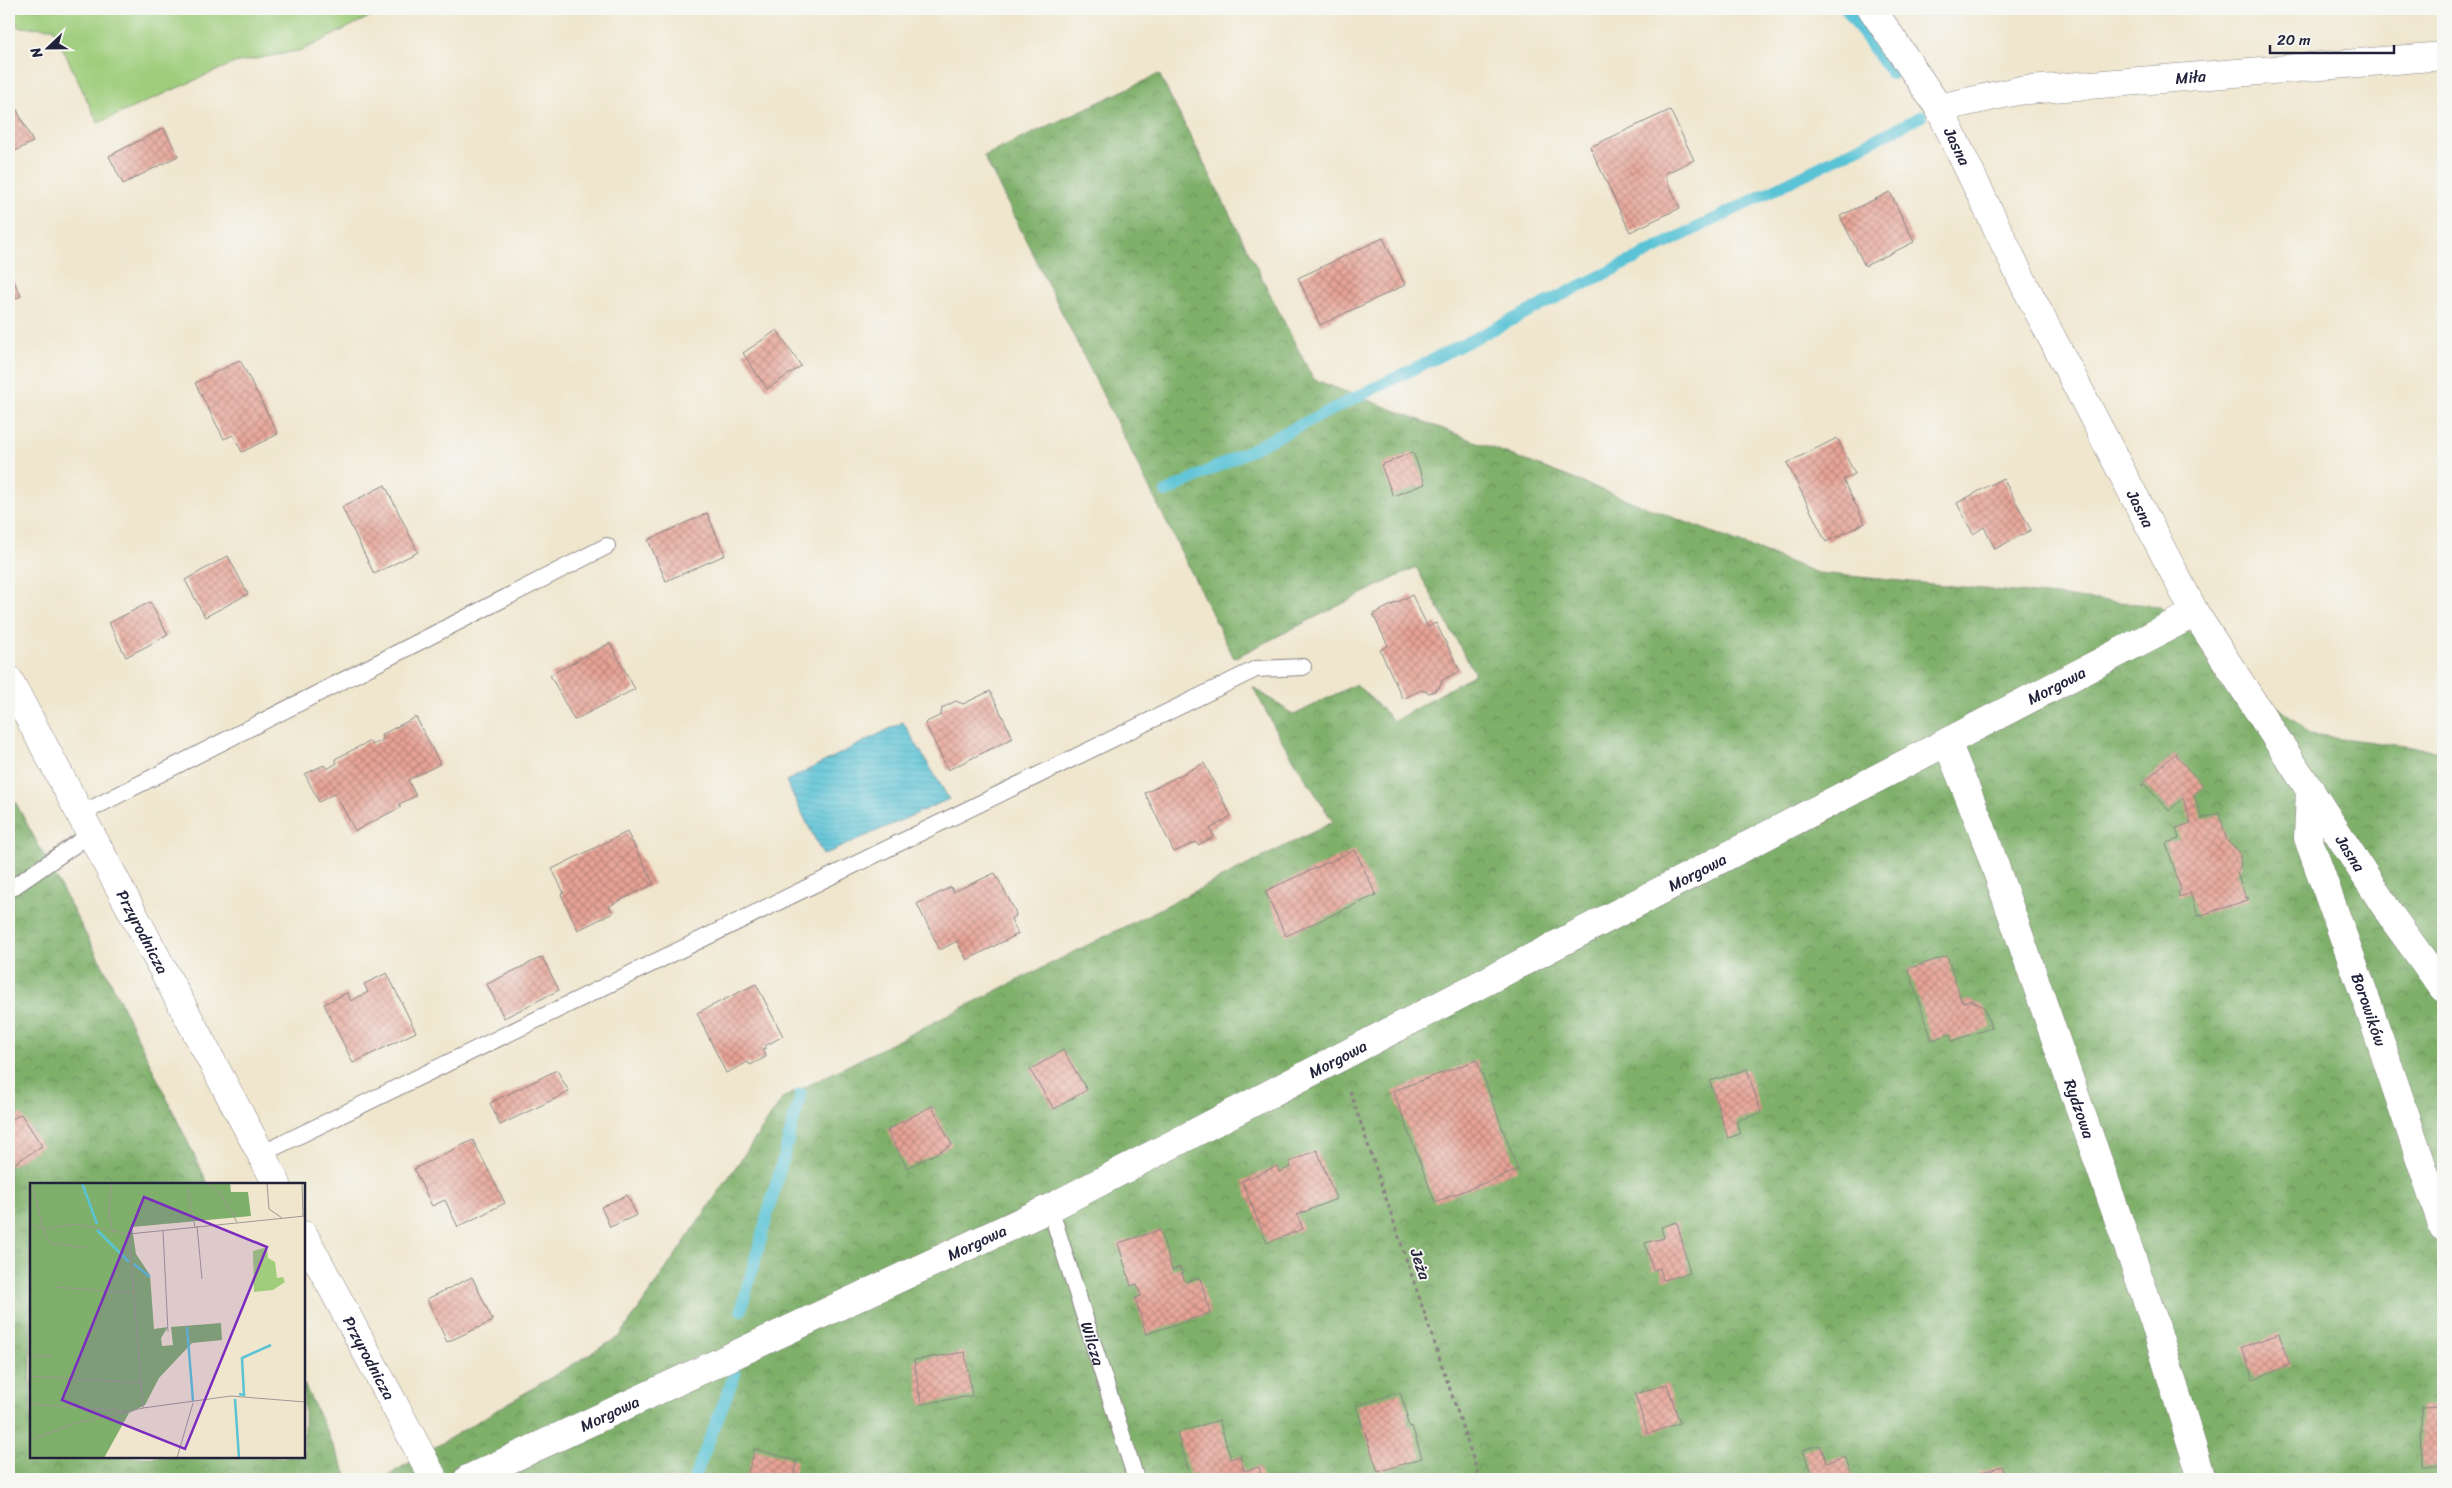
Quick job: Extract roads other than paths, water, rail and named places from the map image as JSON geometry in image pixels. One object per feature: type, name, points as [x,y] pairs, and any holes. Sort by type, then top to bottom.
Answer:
[{"type":"street","name":"Jasna","points":[[1872,9],[1939,108],[2026,288],[2195,613],[2394,920],[2443,988]]},
{"type":"street","name":"Miła","points":[[1939,108],[2017,91],[2443,56]]},
{"type":"street","name":"Morgowa","points":[[468,1479],[1050,1208],[2195,613]]},
{"type":"street","name":"Przyrodnicza","points":[[9,680],[84,825],[276,1183]]},
{"type":"street","name":"Rydzowa","points":[[1947,742],[1981,826],[2154,1321],[2202,1479]]},
{"type":"street","name":"Borowików","points":[[2310,789],[2308,838],[2371,1014],[2443,1227]]},
{"type":"street","name":"Przyrodnicza","points":[[305,1237],[434,1479]]},
{"type":"lane","points":[[9,890],[84,825],[607,546]]},
{"type":"lane","points":[[261,1154],[1256,669],[1303,667]]},
{"type":"lane","name":"Wilcza","points":[[1050,1208],[1136,1479]]},
{"type":"water","points":[[903,722],[949,799],[823,855],[786,781]]},
{"type":"waterway","points":[[1846,9],[1892,74]]},
{"type":"waterway","points":[[1166,492],[1922,116]]},
{"type":"waterway","points":[[741,1310],[801,1094]]},
{"type":"waterway","points":[[694,1479],[735,1374]]}]
